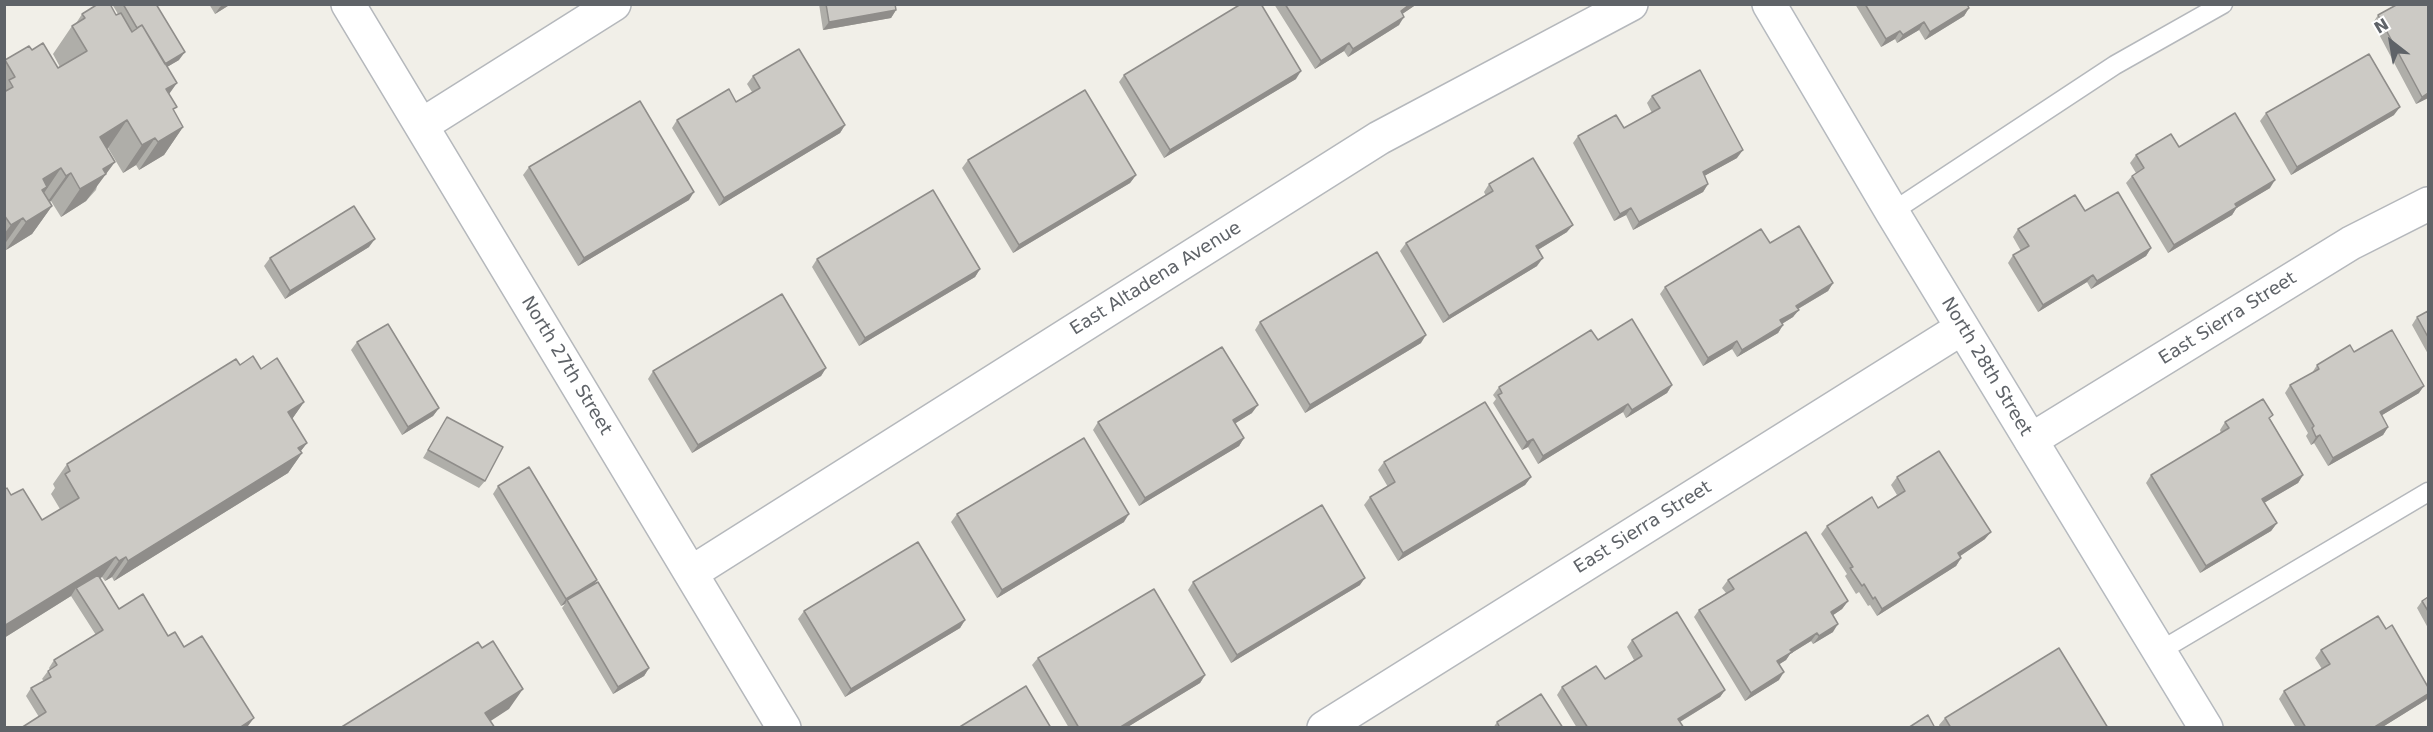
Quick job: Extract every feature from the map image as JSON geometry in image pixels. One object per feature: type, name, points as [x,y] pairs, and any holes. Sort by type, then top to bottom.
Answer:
[{"type":"street","name":"North 27th Street","points":[[348,4],[784,728]]},
{"type":"street","points":[[422,125],[614,4]]},
{"type":"street","name":"East Altadena Avenue","points":[[691,573],[1379,138],[1631,4]]},
{"type":"street","name":"North 28th Street","points":[[1769,4],[1962,328],[2206,728]]},
{"type":"street","name":"East Sierra Street","points":[[2031,440],[2352,243],[2428,204]]},
{"type":"street","name":"East Sierra Street","points":[[1324,728],[1962,328]]},
{"type":"lane","points":[[1892,212],[2115,65],[2223,4]]},
{"type":"lane","points":[[2160,651],[2428,492]]},
{"type":"building","points":[[98,4],[110,4],[116,15],[121,13],[132,32],[142,25],[177,83],[166,89],[177,107],[173,109],[183,127],[158,142],[155,138],[142,145],[127,120],[100,137],[115,162],[103,169],[106,174],[80,189],[71,173],[66,176],[61,168],[43,179],[47,187],[42,190],[52,206],[26,222],[23,218],[11,225],[4,215],[4,92],[13,87],[9,80],[15,77],[5,60],[29,46],[32,50],[43,43],[58,68],[87,51],[72,26],[85,18],[82,14]]},
{"type":"building","points":[[123,4],[156,4],[185,52],[165,64],[142,25],[137,28]]},
{"type":"building","points":[[826,4],[895,4],[896,10],[829,22]]},
{"type":"building","points":[[1241,4],[1261,4],[1301,71],[1170,150],[1124,75]]},
{"type":"building","points":[[1285,4],[1410,4],[1401,11],[1404,17],[1353,49],[1349,43],[1321,61]]},
{"type":"building","points":[[1865,4],[1967,4],[1969,8],[1930,32],[1924,22],[1903,35],[1900,31],[1886,39]]},
{"type":"building","points":[[2398,4],[2428,4],[2428,93],[2422,97],[2378,15]]},
{"type":"building","points":[[799,49],[845,125],[724,198],[677,120],[729,89],[736,102],[760,88],[753,76]]},
{"type":"building","points":[[2369,54],[2400,107],[2297,167],[2266,113]]},
{"type":"building","points":[[1700,70],[1743,150],[1703,172],[1708,184],[1639,222],[1631,208],[1620,214],[1578,136],[1616,115],[1624,128],[1660,108],[1652,96]]},
{"type":"building","points":[[1085,90],[1136,175],[1019,245],[968,160]]},
{"type":"building","points":[[640,101],[694,192],[584,258],[529,167]]},
{"type":"building","points":[[2235,113],[2275,180],[2235,204],[2237,207],[2174,245],[2132,176],[2144,168],[2136,155],[2171,134],[2179,147]]},
{"type":"building","points":[[1533,158],[1573,225],[1536,246],[1543,258],[1449,316],[1406,243],[1493,191],[1489,184]]},
{"type":"building","points":[[933,190],[980,269],[865,338],[817,259]]},
{"type":"building","points":[[2118,192],[2151,248],[2097,281],[2093,275],[2043,305],[2013,255],[2029,246],[2018,229],[2075,195],[2085,211]]},
{"type":"building","points":[[354,206],[375,239],[290,291],[270,258]]},
{"type":"building","points":[[1799,226],[1833,283],[1796,306],[1799,310],[1780,320],[1783,325],[1742,350],[1737,341],[1708,358],[1665,287],[1761,229],[1770,243]]},
{"type":"building","points":[[1377,252],[1426,335],[1310,405],[1260,322]]},
{"type":"building","points":[[782,294],[826,368],[698,445],[653,371]]},
{"type":"building","points":[[2428,311],[2428,337],[2417,317]]},
{"type":"building","points":[[1632,319],[1672,385],[1632,410],[1628,404],[1543,456],[1533,439],[1527,442],[1498,395],[1502,393],[1499,387],[1591,330],[1598,340]]},
{"type":"building","points":[[388,324],[439,408],[408,427],[357,342]]},
{"type":"building","points":[[2392,330],[2424,386],[2380,412],[2388,427],[2333,458],[2320,435],[2316,437],[2312,428],[2314,426],[2290,385],[2319,369],[2317,365],[2350,345],[2354,352]]},
{"type":"building","points":[[1222,347],[1258,405],[1233,420],[1244,438],[1145,498],[1098,422]]},
{"type":"building","points":[[253,356],[261,369],[277,358],[304,402],[288,412],[307,443],[298,448],[302,453],[128,561],[126,557],[119,561],[116,557],[4,626],[4,490],[7,488],[11,495],[23,489],[42,520],[79,498],[65,474],[70,471],[67,464],[236,359],[240,365]]},
{"type":"building","points":[[2263,399],[2273,415],[2269,418],[2303,475],[2262,499],[2277,523],[2206,566],[2151,475],[2229,428],[2225,422]]},
{"type":"building","points":[[1485,402],[1531,477],[1403,553],[1370,497],[1395,482],[1384,462]]},
{"type":"building","points":[[447,417],[503,447],[485,481],[428,450]]},
{"type":"building","points":[[1084,438],[1129,514],[1002,590],[957,514]]},
{"type":"building","points":[[1939,451],[1991,532],[1958,553],[1961,558],[1882,609],[1875,597],[1873,599],[1850,568],[1853,567],[1827,526],[1872,497],[1878,508],[1905,491],[1897,477]]},
{"type":"building","points":[[529,467],[597,580],[566,599],[498,486]]},
{"type":"building","points":[[1322,505],[1365,578],[1237,655],[1193,582]]},
{"type":"building","points":[[1806,532],[1848,601],[1831,612],[1838,624],[1819,636],[1817,633],[1790,650],[1792,652],[1777,661],[1784,672],[1751,693],[1699,610],[1734,589],[1728,580]]},
{"type":"building","points":[[918,542],[965,620],[851,689],[804,611]]},
{"type":"building","points":[[98,575],[119,609],[143,594],[168,636],[175,632],[184,647],[202,636],[254,718],[239,728],[21,728],[46,712],[31,688],[51,677],[48,671],[57,665],[54,660],[103,630],[76,588]]},
{"type":"building","points":[[598,582],[649,668],[618,687],[567,600]]},
{"type":"building","points":[[1154,589],[1205,675],[1119,728],[1079,728],[1038,658]]},
{"type":"building","points":[[2428,597],[2428,611],[2422,601]]},
{"type":"building","points":[[1677,612],[1725,690],[1678,719],[1684,728],[1588,728],[1562,687],[1596,666],[1605,679],[1642,656],[1632,640]]},
{"type":"building","points":[[2378,616],[2386,629],[2392,625],[2428,687],[2428,694],[2373,728],[2306,728],[2284,691],[2330,664],[2321,650]]},
{"type":"building","points":[[493,641],[523,689],[485,713],[495,728],[340,728],[478,642],[482,648]]},
{"type":"building","points":[[2059,648],[2108,728],[1951,728],[1945,718]]},
{"type":"building","points":[[1026,686],[1051,728],[958,728]]},
{"type":"building","points":[[1541,694],[1563,728],[1500,728],[1497,722]]},
{"type":"building","points":[[1928,715],[1935,728],[1908,728]]}]
